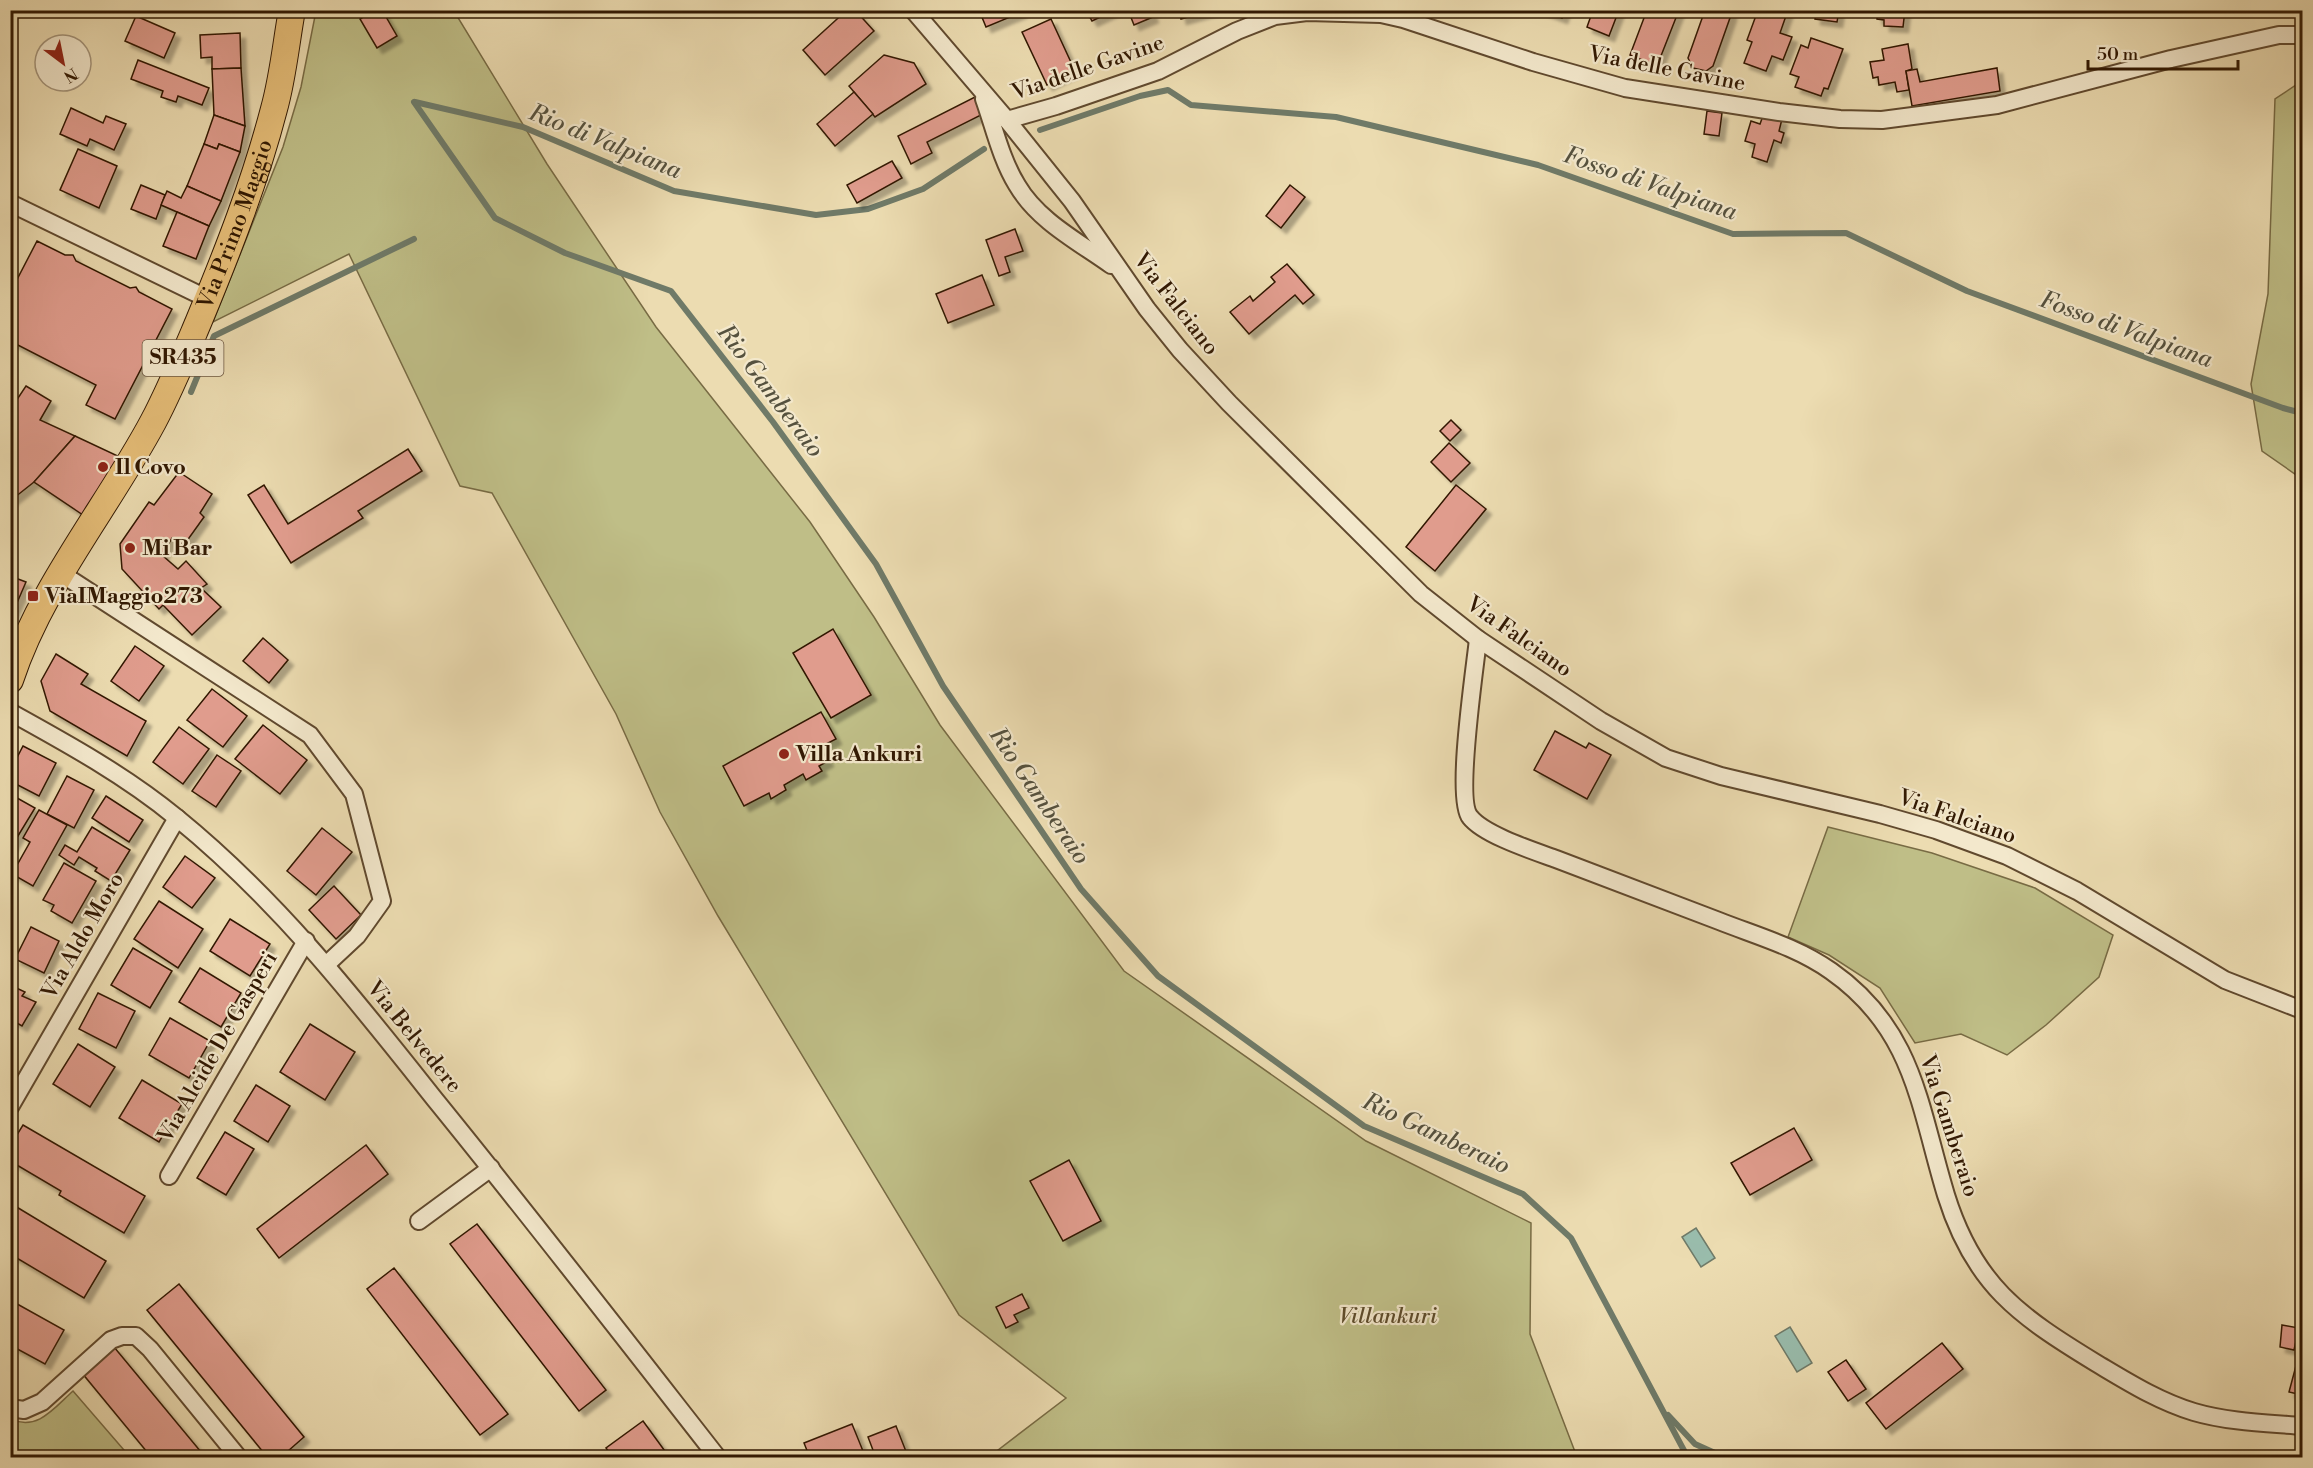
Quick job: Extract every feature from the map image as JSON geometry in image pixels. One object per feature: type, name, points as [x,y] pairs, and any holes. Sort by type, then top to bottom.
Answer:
[{"type":"main road","name":"Via Primo Maggio","points":[[10,680],[33,625],[155,419],[208,299],[268,132],[279,87],[292,10]]},
{"type":"street","name":"Via Falciano","points":[[913,10],[1007,120],[1072,201],[1120,271],[1180,350],[1229,403],[1421,594],[1478,639],[1601,721],[1666,758],[1721,776],[1880,814],[1936,830],[2007,856],[2077,891],[2225,980],[2302,1010]]},
{"type":"street","name":"Via delle Gavine","points":[[1007,120],[1056,106],[1158,70],[1236,31],[1275,16],[1307,12],[1381,12],[1533,62],[1625,88],[1779,112],[1882,120],[1997,105],[2171,58],[2279,35],[2302,35]]},
{"type":"street","points":[[981,91],[1011,174],[1023,195],[1055,225],[1120,271]]},
{"type":"street","points":[[10,203],[208,299]]},
{"type":"street","points":[[62,574],[310,735],[354,794],[382,901],[357,936],[327,964]]},
{"type":"street","name":"Via Gamberaio","points":[[1478,639],[1464,794],[1466,812],[1476,824],[1522,846],[1790,948],[1832,972],[1867,1001],[1880,1016],[1903,1054],[1912,1077],[1947,1198],[1966,1246],[1979,1267],[2009,1303],[2056,1339],[2151,1396],[2204,1414],[2302,1426]]},
{"type":"street","name":"Via Belvedere","points":[[10,712],[96,760],[177,818],[264,897],[306,941],[491,1168],[718,1458]]},
{"type":"street","name":"Via Aldo Moro","points":[[10,1107],[177,818]]},
{"type":"street","name":"Via Alcide De Gasperi","points":[[169,1176],[306,941]]},
{"type":"street","points":[[419,1221],[491,1168]]},
{"type":"street","points":[[10,1408],[24,1410],[42,1402],[111,1340],[122,1336],[136,1336],[150,1349],[239,1458]]},
{"type":"green space","name":"Villa Ankuri","points":[[316,11],[454,11],[547,164],[656,327],[810,522],[874,617],[940,725],[1124,971],[1366,1141],[1531,1223],[1530,1334],[1577,1457],[989,1457],[1066,1398],[959,1315],[718,916],[660,812],[616,714],[492,493],[460,486],[349,254],[213,322],[283,147],[301,87]]},
{"type":"green space","points":[[2302,81],[2302,479],[2262,451],[2251,384],[2268,294],[2275,99]]},
{"type":"green space","points":[[1828,827],[1932,853],[2035,888],[2113,935],[2099,977],[2046,1025],[2007,1055],[1961,1034],[1915,1043],[1880,988],[1829,955],[1788,937]]},
{"type":"green space","points":[[73,1391],[130,1457],[11,1457],[11,1419],[20,1422],[37,1420],[45,1416]]},
{"type":"shaded area","points":[[1696,1228],[1715,1258],[1701,1267],[1682,1237]]},
{"type":"shaded area","points":[[1790,1327],[1812,1363],[1797,1372],[1775,1336]]},
{"type":"building","points":[[375,10],[382,10],[397,36],[377,48],[360,19]]},
{"type":"building","points":[[847,10],[855,10],[874,31],[825,75],[803,50]]},
{"type":"building","points":[[979,10],[1021,10],[1022,12],[986,27]]},
{"type":"building","points":[[1086,10],[1115,10],[1092,21]]},
{"type":"building","points":[[1128,10],[1150,10],[1153,17],[1134,25]]},
{"type":"building","points":[[1179,10],[1214,10],[1181,19]]},
{"type":"building","points":[[1541,10],[1565,10],[1562,18]]},
{"type":"building","points":[[1593,10],[1619,10],[1609,36],[1587,27]]},
{"type":"building","points":[[1647,10],[1679,10],[1657,66],[1630,55]]},
{"type":"building","points":[[1705,10],[1731,10],[1713,66],[1706,71],[1693,68],[1688,58]]},
{"type":"building","points":[[1758,10],[1788,10],[1780,33],[1792,37],[1783,60],[1772,56],[1766,71],[1744,63],[1752,42],[1747,40]]},
{"type":"building","points":[[1816,10],[1839,10],[1837,22],[1815,19]]},
{"type":"building","points":[[1877,10],[1905,10],[1903,27],[1884,26],[1884,20],[1877,19]]},
{"type":"building","points":[[136,16],[175,33],[164,58],[125,41]]},
{"type":"building","points":[[1051,19],[1075,71],[1047,85],[1022,32]]},
{"type":"building","points":[[240,33],[241,68],[212,69],[212,57],[201,58],[200,35]]},
{"type":"building","points":[[1811,38],[1843,49],[1828,89],[1824,88],[1821,96],[1795,87],[1799,77],[1790,74],[1801,45],[1808,48]]},
{"type":"building","points":[[1908,44],[1912,69],[1906,71],[1909,90],[1897,92],[1895,82],[1879,85],[1878,77],[1873,78],[1870,62],[1884,60],[1882,49]]},
{"type":"building","points":[[884,55],[914,63],[926,84],[875,117],[849,86]]},
{"type":"building","points":[[138,60],[209,88],[202,105],[178,96],[176,102],[161,97],[163,91],[131,79]]},
{"type":"building","points":[[241,68],[245,126],[214,115],[212,69]]},
{"type":"building","points":[[1997,68],[2000,91],[1912,106],[1906,71],[1917,69],[1920,82]]},
{"type":"building","points":[[854,92],[873,114],[835,146],[817,124]]},
{"type":"building","points":[[975,97],[983,114],[927,142],[932,153],[911,164],[898,136]]},
{"type":"building","points":[[71,108],[103,123],[106,116],[126,124],[114,150],[90,139],[87,146],[60,134]]},
{"type":"building","points":[[1707,111],[1722,113],[1719,136],[1704,134]]},
{"type":"building","points":[[1764,113],[1782,119],[1779,131],[1784,133],[1781,143],[1774,140],[1767,162],[1752,157],[1755,144],[1745,141],[1751,121],[1760,124]]},
{"type":"building","points":[[214,115],[245,126],[240,152],[219,144],[217,149],[204,144]]},
{"type":"building","points":[[204,144],[217,149],[219,144],[240,152],[221,201],[187,186]]},
{"type":"building","points":[[78,149],[117,166],[99,208],[60,190]]},
{"type":"building","points":[[892,161],[902,178],[857,203],[847,185]]},
{"type":"building","points":[[141,185],[165,195],[156,219],[131,209]]},
{"type":"building","points":[[1290,185],[1305,197],[1281,228],[1266,216]]},
{"type":"building","points":[[187,186],[221,201],[209,226],[161,205],[167,191],[181,198]]},
{"type":"building","points":[[177,212],[209,226],[196,259],[163,246]]},
{"type":"building","points":[[1015,229],[1023,251],[1005,257],[1010,272],[999,276],[986,240]]},
{"type":"building","points":[[37,241],[65,255],[73,255],[76,261],[130,288],[136,287],[139,292],[172,309],[115,419],[86,405],[96,385],[10,341],[10,293]]},
{"type":"building","points":[[1287,264],[1314,295],[1303,304],[1295,295],[1249,334],[1230,312],[1250,296],[1253,301],[1275,282],[1271,277]]},
{"type":"building","points":[[982,275],[994,305],[948,323],[936,294]]},
{"type":"building","points":[[26,386],[51,401],[40,420],[75,436],[34,482],[10,501],[10,410]]},
{"type":"building","points":[[1451,420],[1461,430],[1450,441],[1440,431]]},
{"type":"building","points":[[75,436],[122,458],[83,515],[34,482]]},
{"type":"building","points":[[1449,443],[1470,463],[1451,482],[1431,462]]},
{"type":"building","points":[[408,449],[422,471],[358,511],[363,518],[291,563],[248,495],[264,485],[288,524]]},
{"type":"building","points":[[179,472],[212,494],[200,513],[204,517],[184,545],[172,538],[162,555],[178,569],[186,561],[207,584],[201,588],[221,607],[192,635],[163,605],[159,609],[122,569],[120,544],[149,502],[154,505]]},
{"type":"building","points":[[1456,485],[1486,509],[1435,571],[1406,547]]},
{"type":"building","points":[[10,576],[26,582],[10,619]]},
{"type":"building","points":[[833,629],[871,695],[831,718],[793,653]]},
{"type":"building","points":[[263,638],[288,660],[269,683],[243,661]]},
{"type":"building","points":[[135,646],[164,666],[139,701],[111,681]]},
{"type":"building","points":[[56,654],[88,674],[81,684],[146,721],[127,756],[50,711],[41,681]]},
{"type":"building","points":[[212,689],[247,716],[223,747],[187,720]]},
{"type":"building","name":"Villa Ankuri","points":[[821,712],[836,739],[820,747],[828,761],[819,766],[822,771],[806,780],[803,774],[784,785],[786,790],[771,799],[769,793],[744,806],[723,766]]},
{"type":"building","points":[[263,725],[307,760],[280,794],[235,759]]},
{"type":"building","points":[[179,727],[209,749],[183,784],[153,762]]},
{"type":"building","points":[[1555,731],[1586,748],[1589,743],[1611,755],[1587,799],[1534,770]]},
{"type":"building","points":[[23,746],[56,763],[39,796],[10,781],[10,771]]},
{"type":"building","points":[[217,755],[241,771],[216,807],[192,791]]},
{"type":"building","points":[[67,776],[94,790],[74,828],[47,814]]},
{"type":"building","points":[[10,794],[35,808],[10,849]]},
{"type":"building","points":[[106,796],[143,820],[129,842],[92,818]]},
{"type":"building","points":[[39,810],[67,825],[33,886],[12,874],[30,842],[23,838]]},
{"type":"building","points":[[92,827],[130,850],[111,881],[95,871],[97,868],[79,857],[74,865],[59,855],[65,845],[77,852]]},
{"type":"building","points":[[322,828],[352,852],[316,895],[287,871]]},
{"type":"building","points":[[185,856],[215,878],[192,908],[163,887]]},
{"type":"building","points":[[64,863],[96,881],[72,923],[51,911],[54,905],[43,900]]},
{"type":"building","points":[[334,886],[361,915],[336,939],[309,910]]},
{"type":"building","points":[[159,901],[203,929],[178,968],[134,939]]},
{"type":"building","points":[[230,919],[270,944],[250,976],[210,951]]},
{"type":"building","points":[[31,927],[59,941],[44,973],[15,959]]},
{"type":"building","points":[[133,948],[172,971],[150,1008],[111,985]]},
{"type":"building","points":[[200,968],[241,993],[221,1027],[179,1002]]},
{"type":"building","points":[[10,985],[25,992],[22,996],[36,1002],[22,1026],[10,1019]]},
{"type":"building","points":[[98,993],[135,1011],[116,1048],[79,1029]]},
{"type":"building","points":[[170,1018],[210,1041],[189,1078],[149,1055]]},
{"type":"building","points":[[310,1024],[355,1052],[325,1100],[280,1072]]},
{"type":"building","points":[[78,1044],[115,1067],[90,1107],[53,1084]]},
{"type":"building","points":[[142,1080],[182,1104],[159,1142],[119,1118]]},
{"type":"building","points":[[256,1085],[290,1106],[268,1142],[234,1121]]},
{"type":"building","points":[[23,1125],[145,1196],[124,1233],[59,1195],[61,1191],[10,1161],[10,1146]]},
{"type":"building","points":[[1794,1128],[1812,1160],[1750,1195],[1731,1163]]},
{"type":"building","points":[[225,1132],[254,1149],[226,1195],[197,1178]]},
{"type":"building","points":[[366,1145],[388,1174],[279,1258],[257,1229]]},
{"type":"building","points":[[1069,1160],[1101,1221],[1063,1241],[1030,1181]]},
{"type":"building","points":[[10,1203],[106,1261],[84,1298],[10,1254]]},
{"type":"building","points":[[477,1224],[606,1390],[579,1411],[450,1244]]},
{"type":"building","points":[[394,1268],[508,1414],[480,1435],[367,1289]]},
{"type":"building","points":[[179,1284],[304,1437],[280,1458],[268,1458],[147,1310]]},
{"type":"building","points":[[1022,1294],[1029,1308],[1014,1315],[1018,1322],[1006,1328],[996,1307]]},
{"type":"building","points":[[10,1300],[64,1330],[45,1364],[10,1345]]},
{"type":"building","points":[[2282,1325],[2299,1328],[2294,1350],[2280,1347]]},
{"type":"building","points":[[1942,1343],[1963,1369],[1886,1429],[1866,1403]]},
{"type":"building","points":[[114,1347],[206,1458],[152,1458],[82,1373]]},
{"type":"building","points":[[2302,1347],[2302,1395],[2289,1392]]},
{"type":"building","points":[[1846,1360],[1866,1389],[1848,1401],[1828,1372]]},
{"type":"building","points":[[643,1421],[670,1458],[613,1458],[606,1448]]},
{"type":"building","points":[[852,1424],[863,1451],[848,1458],[810,1458],[804,1443]]},
{"type":"building","points":[[896,1426],[907,1454],[897,1458],[876,1458],[868,1437]]},
{"type":"waterway","name":"Fosso di Valpiana","points":[[1040,130],[1140,96],[1168,90],[1191,105],[1336,117],[1538,165],[1733,234],[1846,233],[1967,291],[2283,408],[2302,413]]},
{"type":"waterway","name":"Rio Gamberaio","points":[[414,102],[495,218],[565,253],[671,291],[773,422],[876,564],[943,686],[1081,889],[1158,976],[1364,1126],[1523,1194],[1571,1238],[1688,1458]]},
{"type":"waterway","name":"Rio di Valpiana","points":[[415,102],[523,127],[674,191],[816,215],[868,209],[923,189],[984,149]]},
{"type":"waterway","points":[[191,392],[214,336],[414,239]]},
{"type":"waterway","points":[[1668,1415],[1695,1444],[1726,1458]]},
{"type":"place","name":"Il Covo","points":[[103,467]]},
{"type":"place","name":"Mi Bar","points":[[130,548]]},
{"type":"place","name":"ViaIMaggio273","points":[[33,596]]},
{"type":"place","name":"Villa Ankuri","points":[[784,754]]},
{"type":"park label","name":"Villankuri","points":[[1388,1316]]}]
